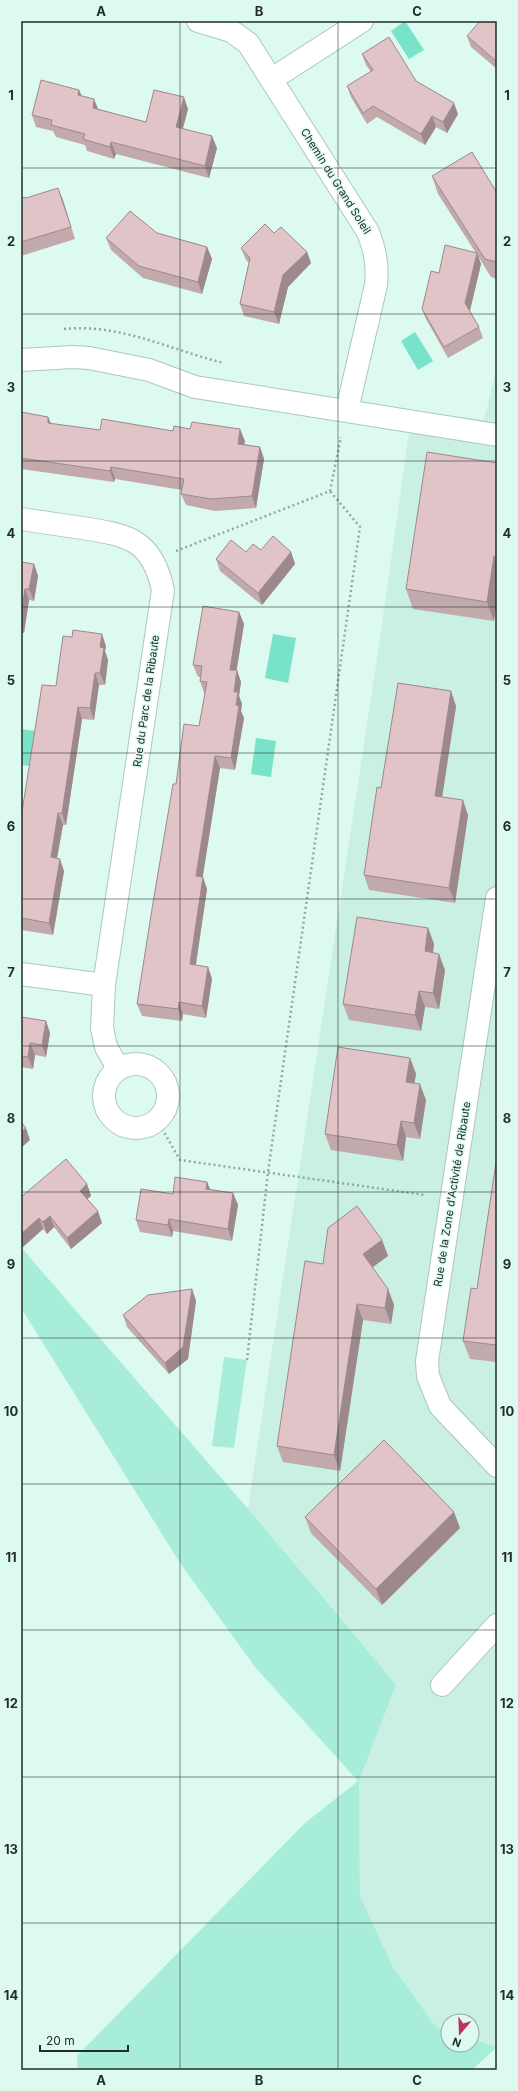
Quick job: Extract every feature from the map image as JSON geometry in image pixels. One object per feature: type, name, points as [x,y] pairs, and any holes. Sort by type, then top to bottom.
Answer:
[{"type":"street","name":"Chemin du Grand Soleil","points":[[198,21],[231,31],[248,43],[368,232],[375,249],[378,269],[376,285],[346,410]]},
{"type":"street","points":[[272,79],[362,21]]},
{"type":"street","points":[[21,360],[73,357],[89,358],[149,370],[195,387],[497,435]]},
{"type":"street","name":"Rue du Parc de la Ribaute","points":[[21,518],[118,533],[135,541],[149,554],[153,560],[159,571],[163,590],[104,985],[102,1028],[106,1047],[118,1068]]},
{"type":"street","name":"Rue de la Zone d'Activité de Ribaute","points":[[497,898],[427,1361],[428,1376],[440,1406],[497,1466]]},
{"type":"street","points":[[21,974],[104,985]]},
{"type":"street","points":[[133,1063],[148,1065],[161,1074],[168,1088],[168,1104],[161,1118],[148,1127],[132,1129],[117,1122],[107,1111],[103,1095],[107,1080],[118,1068],[133,1063]]},
{"type":"street","points":[[442,1685],[497,1625]]},
{"type":"path","points":[[59,330],[75,328],[119,333],[154,340],[196,356],[231,365]]},
{"type":"path","points":[[330,491],[346,410]]},
{"type":"path","points":[[153,560],[330,491]]},
{"type":"path","points":[[247,1360],[268,1172],[360,527],[330,491]]},
{"type":"path","points":[[157,1120],[180,1160],[451,1199]]},
{"type":"shaded area","points":[[405,21],[424,50],[409,59],[391,31]]},
{"type":"shaded area","points":[[415,332],[433,361],[418,370],[401,341]]},
{"type":"shaded area","points":[[497,366],[497,2047],[480,2042],[480,2013],[440,2013],[440,2028],[436,2027],[393,1967],[360,1896],[359,1781],[396,1685],[248,1508],[379,645],[412,411],[484,420]]},
{"type":"shaded area","points":[[273,634],[296,638],[288,683],[265,678]]},
{"type":"shaded area","points":[[21,729],[35,731],[30,766],[21,765]]},
{"type":"shaded area","points":[[256,738],[276,741],[271,777],[251,774]]},
{"type":"shaded area","points":[[21,1247],[257,1519],[396,1685],[359,1781],[360,1896],[393,1967],[436,2027],[440,2028],[440,2053],[480,2053],[480,2042],[497,2047],[472,2070],[78,2070],[77,2056],[305,1823],[358,1781],[255,1667],[180,1563],[21,1308]]},
{"type":"shaded area","points":[[224,1357],[247,1360],[234,1448],[212,1446]]},
{"type":"building","points":[[480,21],[497,21],[496,61],[467,36]]},
{"type":"building","points":[[389,37],[416,81],[454,103],[443,122],[432,116],[421,134],[373,106],[363,113],[347,86],[373,70],[362,54]]},
{"type":"building","points":[[41,80],[79,90],[78,95],[94,99],[93,108],[146,122],[154,90],[184,97],[176,127],[212,136],[205,166],[111,142],[110,147],[83,139],[85,134],[51,125],[52,120],[32,115]]},
{"type":"building","points":[[472,152],[497,193],[497,262],[485,259],[432,176]]},
{"type":"building","points":[[58,188],[71,227],[21,242],[21,197],[26,198]]},
{"type":"building","points":[[130,211],[157,233],[207,247],[198,282],[139,266],[106,238]]},
{"type":"building","points":[[265,224],[274,233],[281,227],[307,252],[283,275],[274,312],[240,304],[250,258],[241,248]]},
{"type":"building","points":[[445,245],[477,253],[465,303],[479,327],[444,347],[422,309],[431,271],[439,273]]},
{"type":"building","points":[[21,412],[48,417],[48,423],[100,430],[102,419],[173,431],[174,426],[190,429],[192,422],[240,429],[238,444],[260,447],[252,496],[211,499],[181,494],[184,479],[111,467],[110,471],[21,458]]},
{"type":"building","points":[[427,452],[497,463],[497,557],[494,556],[487,602],[406,589]]},
{"type":"building","points":[[273,536],[291,552],[258,593],[216,559],[231,540],[246,552],[253,544],[261,550]]},
{"type":"building","points":[[21,562],[34,564],[29,589],[25,589],[21,614]]},
{"type":"building","points":[[203,606],[239,612],[230,670],[237,670],[234,692],[238,692],[236,705],[239,706],[231,758],[215,756],[196,876],[203,877],[190,964],[208,967],[202,1006],[179,1002],[178,1009],[137,1004],[173,784],[176,784],[184,724],[199,726],[207,682],[200,681],[202,666],[193,665]]},
{"type":"building","points":[[73,630],[102,634],[100,647],[104,648],[100,673],[95,673],[90,708],[78,707],[62,813],[58,813],[51,857],[60,859],[49,923],[21,918],[21,818],[42,685],[56,686],[63,636],[72,637]]},
{"type":"building","points":[[398,683],[451,691],[435,796],[463,800],[449,888],[364,875],[377,787],[381,788]]},
{"type":"building","points":[[357,917],[428,928],[425,951],[439,954],[433,993],[419,991],[415,1015],[343,1004]]},
{"type":"building","points":[[21,1017],[46,1021],[42,1045],[30,1043],[28,1057],[21,1056]]},
{"type":"building","points":[[338,1047],[410,1058],[406,1082],[420,1084],[414,1123],[401,1121],[397,1145],[325,1134]]},
{"type":"building","points":[[21,1122],[26,1128],[21,1132]]},
{"type":"building","points":[[497,1156],[497,1346],[463,1341],[471,1288],[477,1289]]},
{"type":"building","points":[[66,1159],[87,1184],[80,1191],[98,1211],[67,1238],[50,1216],[43,1222],[39,1218],[21,1234],[21,1197]]},
{"type":"building","points":[[175,1177],[207,1182],[206,1189],[233,1193],[228,1229],[169,1219],[168,1225],[136,1220],[141,1189],[173,1194]]},
{"type":"building","points":[[357,1206],[382,1240],[363,1254],[388,1289],[385,1308],[357,1304],[334,1455],[277,1446],[305,1261],[323,1264],[328,1228]]},
{"type":"building","points":[[192,1289],[183,1347],[165,1363],[123,1315],[148,1295]]},
{"type":"building","points":[[384,1440],[454,1512],[376,1589],[305,1517]]}]
